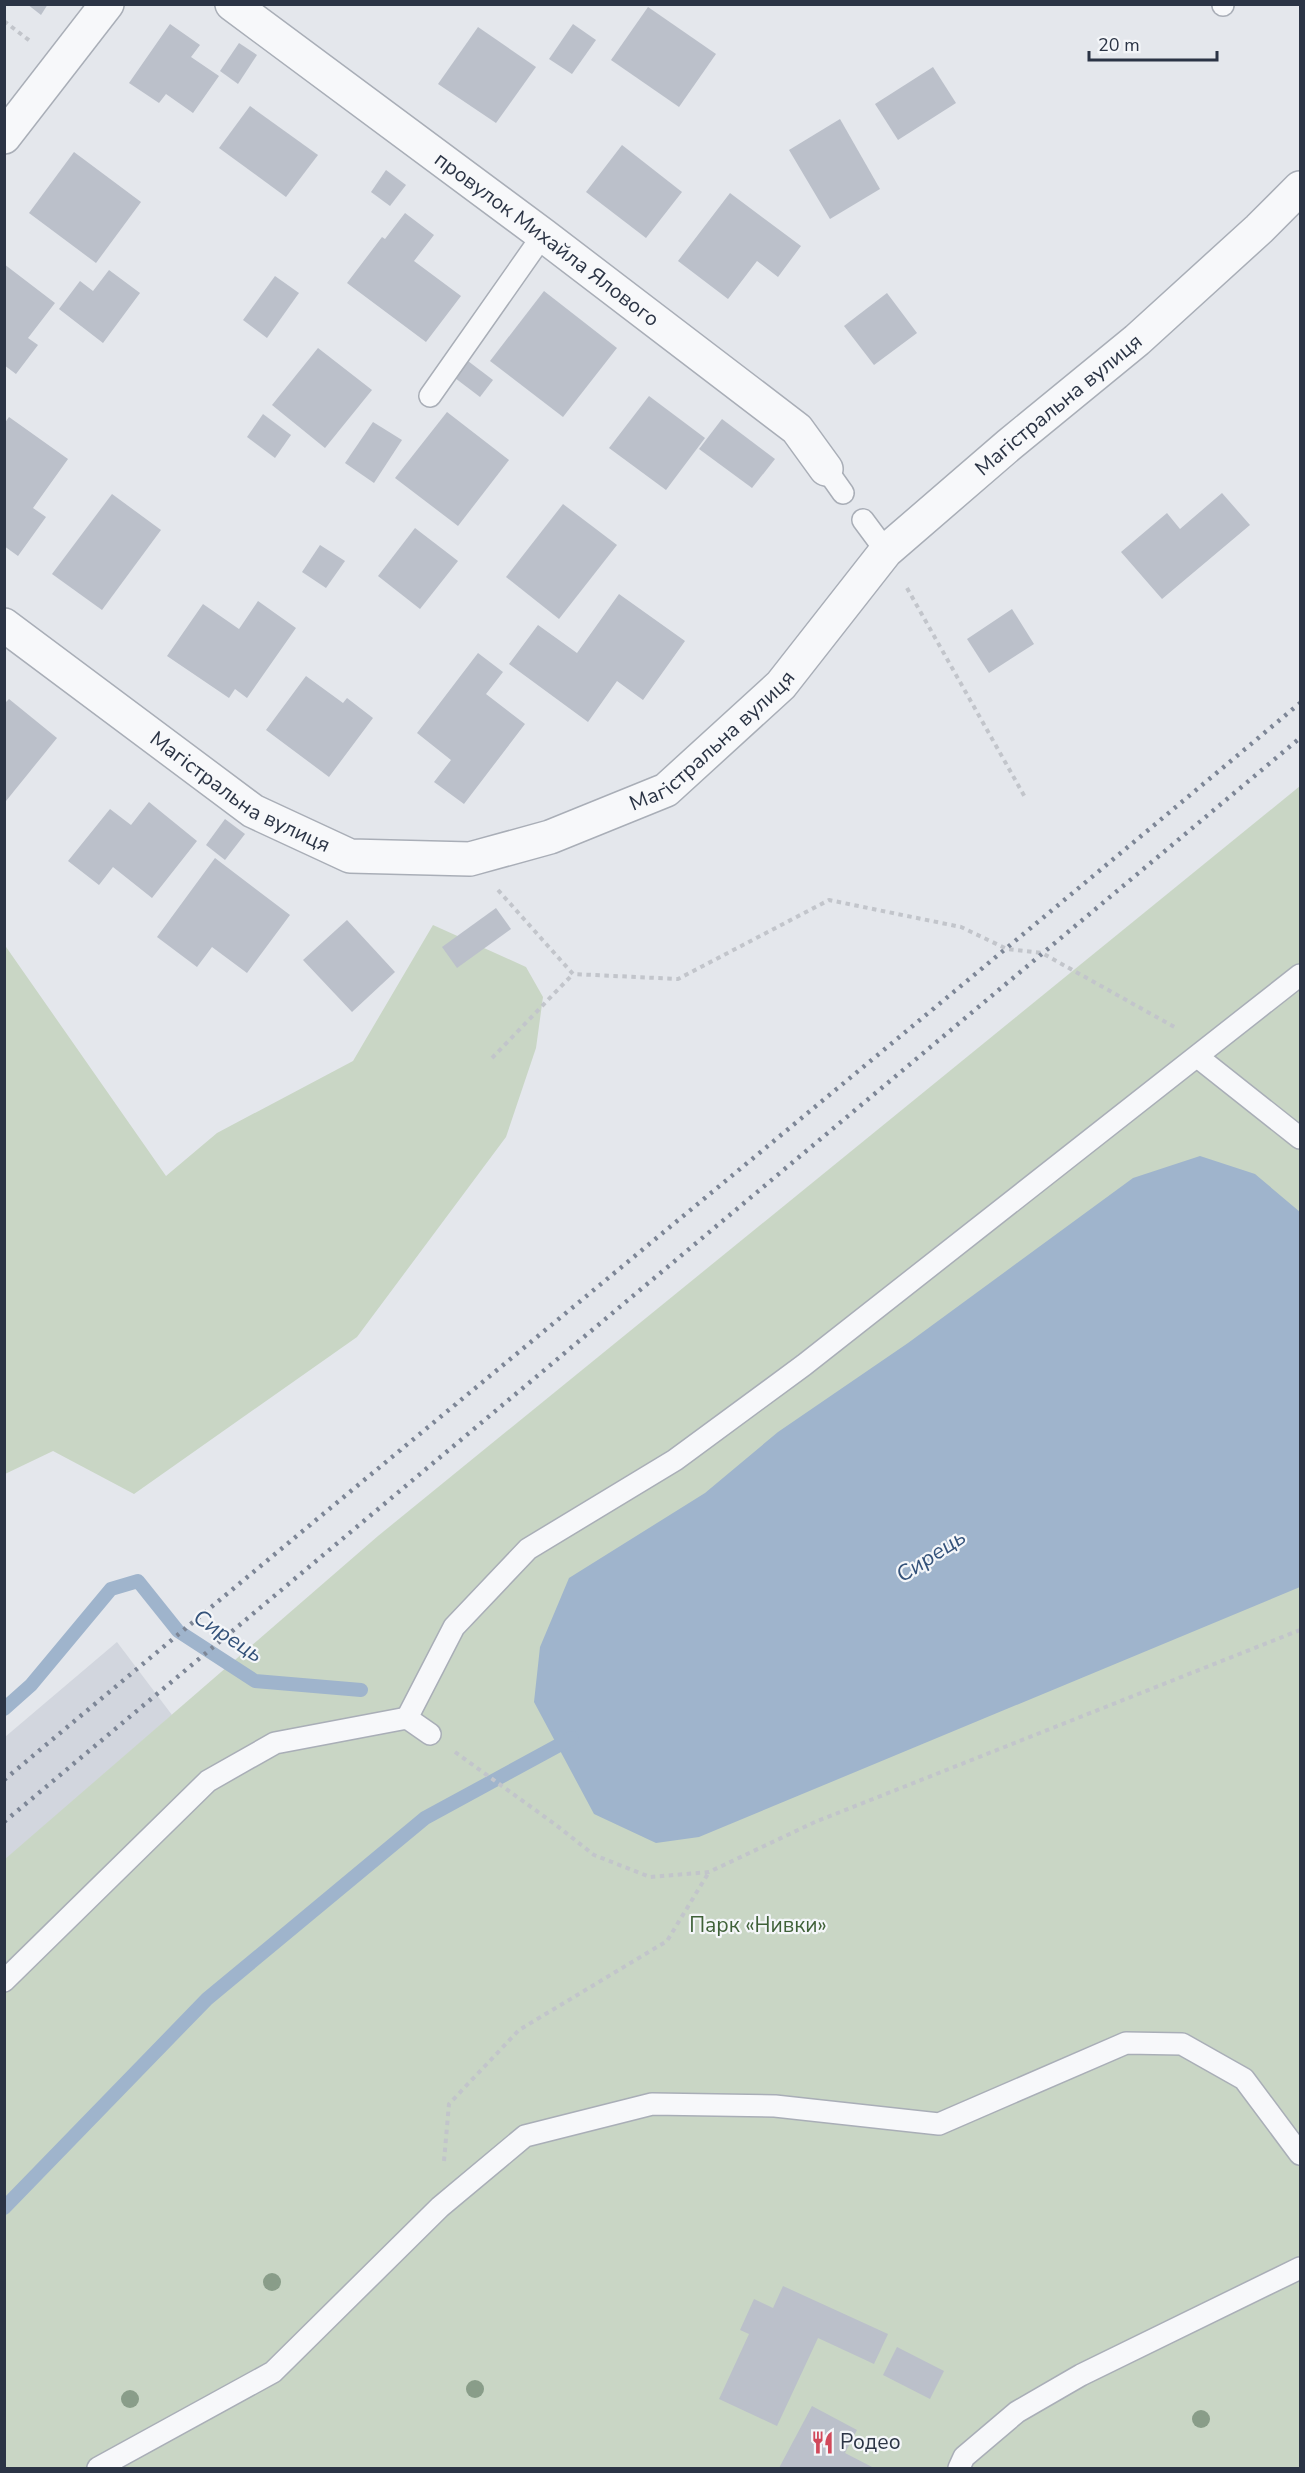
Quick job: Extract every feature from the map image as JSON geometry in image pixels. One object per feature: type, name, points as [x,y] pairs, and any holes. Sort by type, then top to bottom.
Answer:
[{"type":"street","points":[[4,137],[107,4]]},
{"type":"street","name":"провулок Михайла Ялового","points":[[232,4],[543,235],[797,429],[835,481]]},
{"type":"street","name":"Магістральна вулиця","points":[[4,626],[253,811],[350,856],[470,859],[550,837],[666,790],[781,686],[886,551],[1010,444],[1137,340],[1259,229],[1300,188]]},
{"type":"lane","points":[[430,396],[543,235]]},
{"type":"lane","points":[[863,520],[886,551]]},
{"type":"lane","points":[[407,1718],[454,1627],[528,1549],[675,1460],[804,1365],[1199,1058],[1300,975]]},
{"type":"lane","points":[[1199,1058],[1300,1138]]},
{"type":"lane","points":[[4,1981],[208,1781],[275,1743],[407,1718],[430,1734]]},
{"type":"lane","points":[[98,2469],[273,2372],[440,2207],[525,2136],[652,2104],[775,2106],[939,2124],[1126,2043],[1182,2044],[1244,2079],[1300,2154]]},
{"type":"lane","points":[[959,2469],[964,2457],[1017,2412],[1081,2375],[1300,2268]]},
{"type":"path","points":[[886,551],[1026,799]]},
{"type":"path","points":[[470,859],[573,974],[678,979],[829,900],[961,927],[1007,950],[1042,953],[1185,1033],[1199,1058]]},
{"type":"path","points":[[492,1058],[573,974]]},
{"type":"path","points":[[430,1734],[594,1855],[650,1877],[709,1872],[815,1822],[1300,1630]]},
{"type":"path","points":[[440,2207],[449,2104],[519,2030],[667,1941],[709,1872]]},
{"type":"shaded area","points":[[117,1642],[172,1715],[5,1860],[5,1737]]},
{"type":"green space","name":"Парк «Нивки»","points":[[1300,786],[1300,2468],[5,2468],[4,1860],[378,1536]]},
{"type":"green space","points":[[433,925],[526,967],[543,997],[536,1048],[506,1137],[357,1337],[134,1494],[53,1451],[5,1474],[4,944],[166,1176],[217,1133],[353,1061]]},
{"type":"water","points":[[1200,1156],[1255,1174],[1300,1212],[1300,1587],[699,1837],[656,1843],[594,1814],[534,1702],[540,1647],[569,1578],[705,1493],[778,1432],[908,1343],[1133,1178]]},
{"type":"building","points":[[27,4],[48,4],[41,15]]},
{"type":"building","points":[[648,7],[716,54],[679,107],[611,60]]},
{"type":"building","points":[[170,24],[200,45],[191,57],[219,76],[193,113],[166,94],[159,103],[129,83]]},
{"type":"building","points":[[573,24],[596,40],[572,74],[549,59]]},
{"type":"building","points":[[478,27],[536,67],[496,123],[438,84]]},
{"type":"building","points":[[239,43],[257,55],[238,84],[220,71]]},
{"type":"building","points":[[933,67],[956,103],[898,140],[875,104]]},
{"type":"building","points":[[250,106],[318,155],[286,197],[219,148]]},
{"type":"building","points":[[840,119],[880,189],[830,219],[789,150]]},
{"type":"building","points":[[622,145],[682,192],[646,238],[586,192]]},
{"type":"building","points":[[74,152],[141,202],[96,263],[29,213]]},
{"type":"building","points":[[386,170],[406,185],[390,206],[371,192]]},
{"type":"building","points":[[730,193],[801,246],[778,277],[757,261],[728,299],[678,261]]},
{"type":"building","points":[[405,213],[434,235],[414,261],[461,296],[426,342],[347,283],[382,237],[385,239]]},
{"type":"building","points":[[4,264],[55,303],[28,338],[38,345],[16,374],[4,365]]},
{"type":"building","points":[[109,270],[140,293],[103,343],[59,309],[80,281],[93,291]]},
{"type":"building","points":[[275,276],[299,293],[267,338],[243,320]]},
{"type":"building","points":[[544,291],[617,348],[563,417],[490,361]]},
{"type":"building","points":[[887,293],[917,333],[874,365],[844,326]]},
{"type":"building","points":[[318,348],[372,390],[325,448],[272,405]]},
{"type":"building","points":[[468,361],[493,380],[480,397],[455,378]]},
{"type":"building","points":[[649,396],[705,438],[666,490],[609,448]]},
{"type":"building","points":[[447,412],[509,460],[458,526],[395,478]]},
{"type":"building","points":[[263,414],[291,435],[275,458],[247,437]]},
{"type":"building","points":[[9,417],[68,459],[33,508],[46,517],[18,556],[4,546],[4,424]]},
{"type":"building","points":[[722,419],[775,459],[752,488],[699,449]]},
{"type":"building","points":[[373,422],[402,440],[374,483],[345,463]]},
{"type":"building","points":[[1222,493],[1250,525],[1162,599],[1121,552],[1167,513],[1180,529]]},
{"type":"building","points":[[112,494],[161,530],[102,610],[52,574]]},
{"type":"building","points":[[563,504],[617,545],[559,619],[506,577]]},
{"type":"building","points":[[415,528],[458,561],[420,609],[378,576]]},
{"type":"building","points":[[320,545],[345,561],[326,588],[302,572]]},
{"type":"building","points":[[619,594],[685,641],[643,700],[617,681],[588,722],[509,664],[538,625],[577,653]]},
{"type":"building","points":[[258,601],[296,628],[247,698],[235,689],[229,698],[167,656],[203,604],[239,629]]},
{"type":"building","points":[[1012,609],[1034,644],[989,673],[967,639]]},
{"type":"building","points":[[478,653],[503,672],[486,694],[525,724],[464,804],[434,782],[451,760],[417,733]]},
{"type":"building","points":[[306,676],[343,703],[347,698],[373,718],[329,777],[266,730]]},
{"type":"building","points":[[9,699],[57,738],[6,801],[4,704]]},
{"type":"building","points":[[149,802],[197,841],[152,898],[113,867],[99,885],[68,861],[110,809],[131,825]]},
{"type":"building","points":[[225,819],[245,834],[225,860],[206,845]]},
{"type":"building","points":[[215,858],[290,915],[247,973],[212,947],[197,967],[157,937]]},
{"type":"building","points":[[496,908],[511,929],[457,968],[442,947]]},
{"type":"building","points":[[347,920],[395,972],[352,1012],[303,960]]},
{"type":"building","points":[[783,2286],[888,2334],[874,2364],[818,2338],[777,2426],[719,2399],[749,2334],[740,2330],[754,2299],[773,2308]]},
{"type":"building","points":[[897,2347],[944,2371],[930,2399],[883,2375]]},
{"type":"building","name":"Родео","points":[[812,2406],[857,2430],[845,2453],[874,2468],[779,2468]]},
{"type":"waterway","name":"Сирець","points":[[4,1709],[31,1685],[111,1589],[138,1581],[178,1631],[255,1681],[361,1690]]},
{"type":"waterway","points":[[4,2208],[207,1999],[425,1818],[572,1738]]},
{"type":"railway","points":[[4,1780],[1300,703]]},
{"type":"railway","points":[[4,1822],[1300,738]]},
{"type":"place","name":"Родео","points":[[822,2442]]}]
